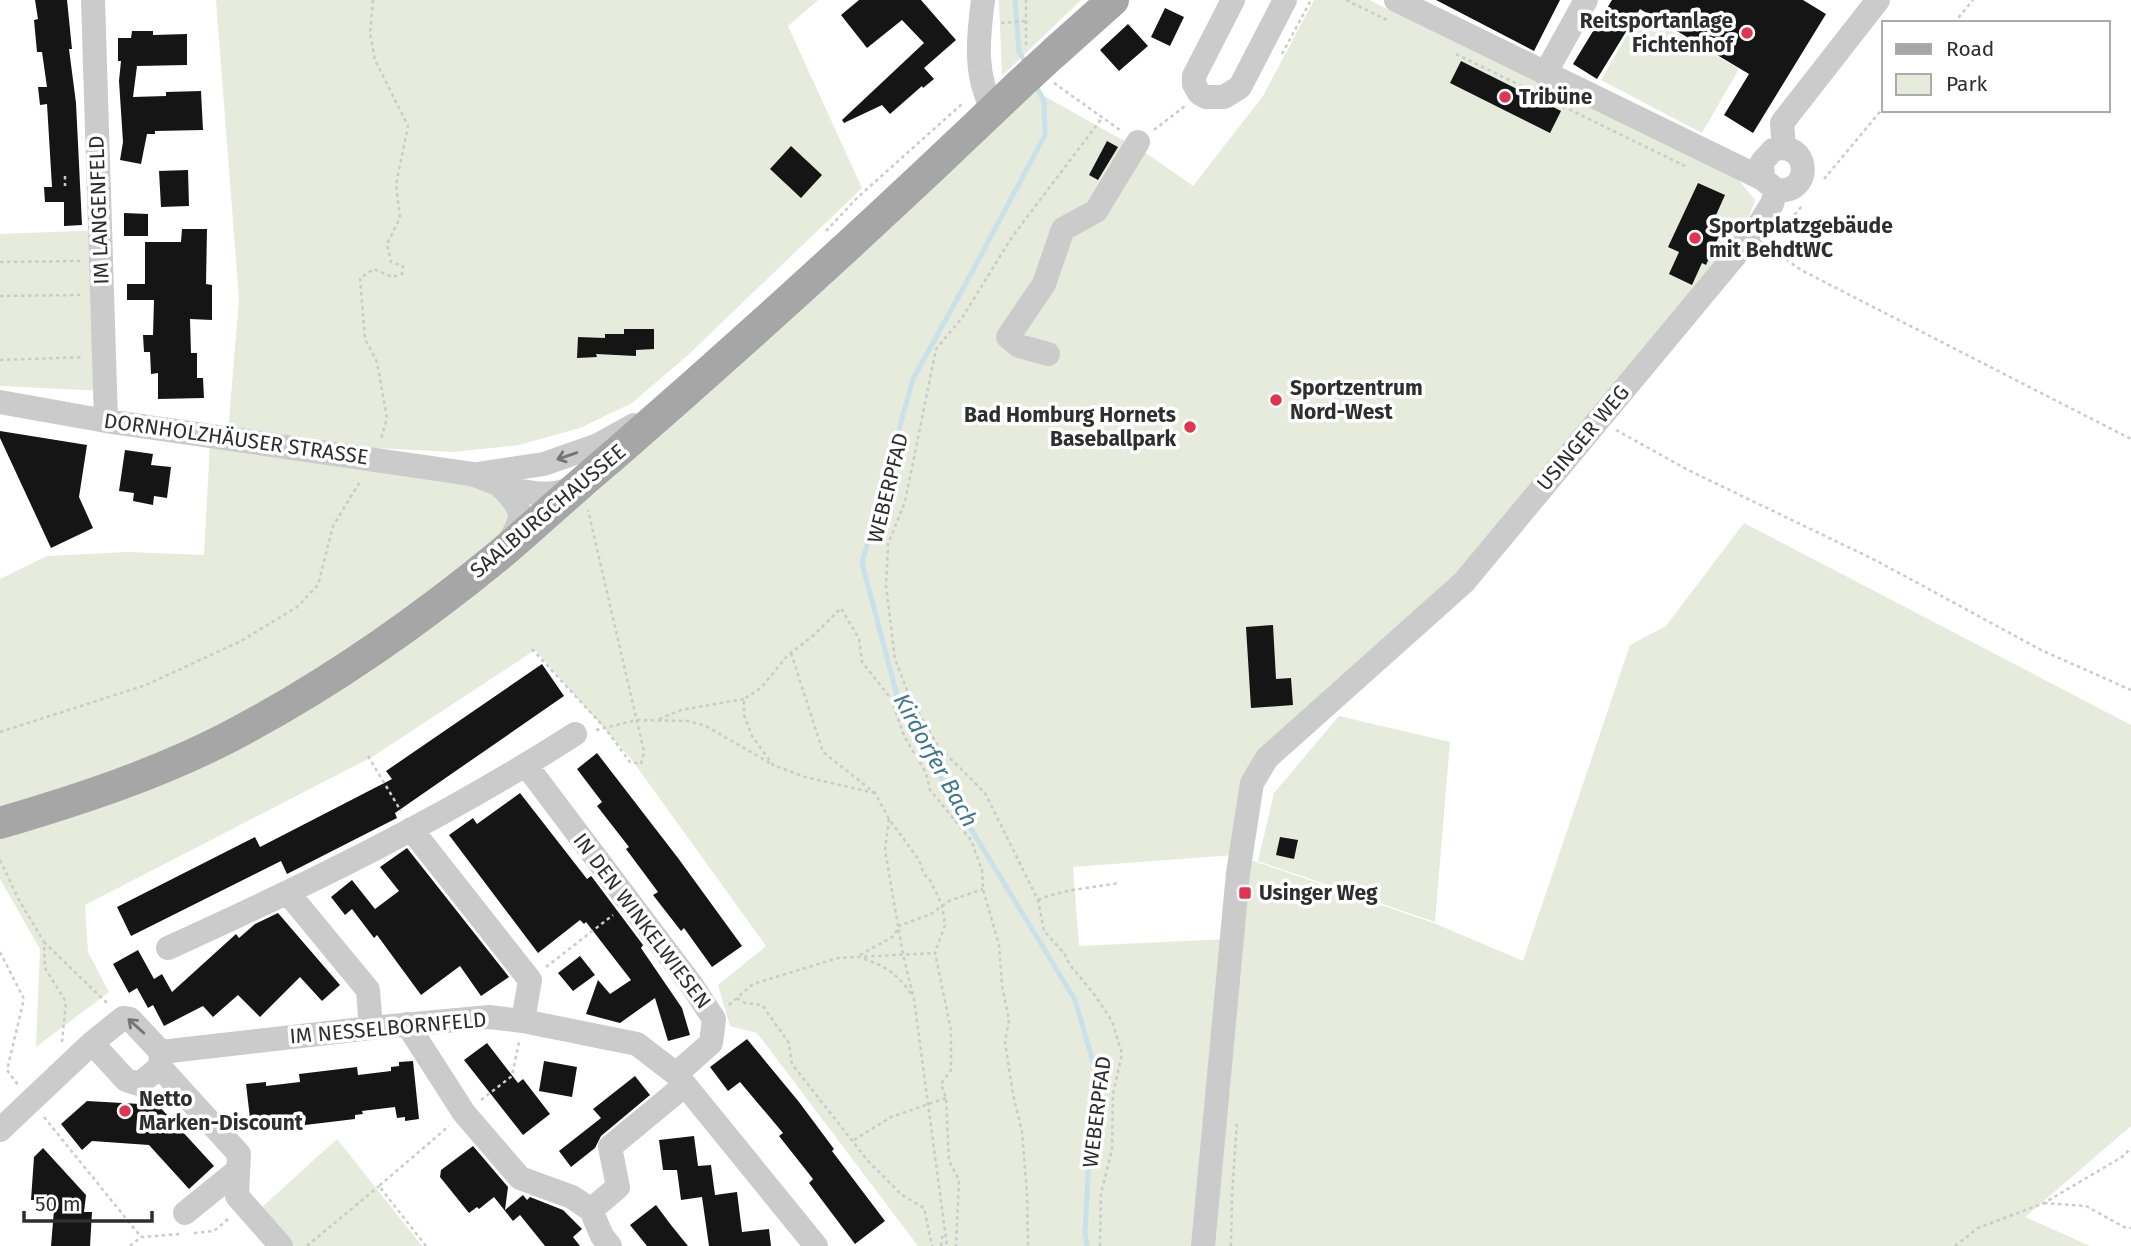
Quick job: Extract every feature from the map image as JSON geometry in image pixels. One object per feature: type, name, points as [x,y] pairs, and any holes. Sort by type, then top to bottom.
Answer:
[{"type":"main road","name":"SAALBURGCHAUSSEE","points":[[0,823],[85,797],[158,770],[228,738],[382,644],[502,552],[672,405],[988,101],[1020,84],[1113,0]]},
{"type":"street","name":"IM LANGENFELD","points":[[93,0],[106,421]]},
{"type":"street","points":[[984,0],[980,25],[980,74],[988,101]]},
{"type":"street","points":[[1233,0],[1194,76],[1195,96],[1224,97],[1240,88],[1285,0]]},
{"type":"street","points":[[1396,0],[1770,184],[1793,187],[1803,173],[1800,157],[1784,148],[1782,123],[1878,0]]},
{"type":"street","points":[[1545,74],[1586,0]]},
{"type":"street","points":[[1048,354],[1019,346],[1009,337],[1044,284],[1063,229],[1096,211],[1138,142]]},
{"type":"street","name":"USINGER WEG","points":[[1203,1246],[1236,892],[1252,783],[1267,758],[1464,582],[1600,418],[1761,240],[1772,204],[1770,184],[1761,168],[1765,157],[1773,150],[1784,148]]},
{"type":"street","name":"DORNHOLZHÄUSER STRASSE","points":[[0,402],[106,421],[472,474],[499,485],[550,494],[562,492],[581,483]]},
{"type":"street","name":"DORNHOLZHÄUSER STRASSE","points":[[472,474],[544,464],[587,449],[672,405]]},
{"type":"street","points":[[499,485],[513,498],[519,513],[519,527],[502,552]]},
{"type":"street","points":[[168,947],[288,893],[411,829],[526,765],[575,734]]},
{"type":"street","name":"IN DEN WINKELWIESEN","points":[[526,765],[691,984],[714,1019],[710,1043],[680,1080],[610,1147],[618,1187],[591,1210]]},
{"type":"street","points":[[411,829],[530,979],[523,1021]]},
{"type":"street","points":[[288,893],[368,990],[372,1028]]},
{"type":"street","name":"IM NESSELBORNFELD","points":[[160,1059],[372,1028],[489,1017],[523,1021],[637,1044],[680,1080],[816,1246]]},
{"type":"street","points":[[0,1130],[92,1043],[123,1018],[130,1019],[239,1154],[237,1196],[281,1246]]},
{"type":"street","points":[[407,1024],[464,1113],[520,1178],[572,1197],[591,1210],[602,1236],[610,1246]]},
{"type":"street","points":[[92,1043],[126,1080],[139,1084],[160,1059]]},
{"type":"street","points":[[185,1213],[238,1170]]},
{"type":"path","points":[[0,732],[146,685],[241,640],[297,607],[318,585],[333,526],[379,445],[387,418],[377,362],[365,339],[360,278],[374,269],[392,277],[402,274],[403,266],[391,262],[387,244],[400,218],[396,185],[408,126],[375,60],[370,34],[373,0]]},
{"type":"path","points":[[1025,41],[1026,0]]},
{"type":"path","points":[[1956,21],[1973,0]]},
{"type":"path","points":[[1006,23],[1025,21]]},
{"type":"path","name":"WEBERPFAD","points":[[1054,84],[1102,118],[1012,237],[962,318],[936,349],[905,502],[888,544],[886,586],[895,659],[910,698],[938,746],[985,793],[1038,900],[1044,931],[1064,953],[1112,1021],[1122,1054],[1114,1094],[1112,1150],[1101,1193],[1100,1246]]},
{"type":"path","points":[[824,233],[858,197],[957,107],[988,101]]},
{"type":"path","points":[[1822,182],[1882,109]]},
{"type":"path","points":[[65,176],[65,186]]},
{"type":"path","points":[[1804,204],[1761,240],[1801,270],[2131,439]]},
{"type":"path","points":[[0,262],[81,261]]},
{"type":"path","points":[[0,296],[81,295],[81,284]]},
{"type":"path","points":[[0,360],[84,357]]},
{"type":"path","points":[[1600,418],[1651,451],[1688,470],[1853,549],[2041,650],[2131,690]]},
{"type":"path","points":[[532,649],[606,728],[630,762],[641,764],[645,752],[581,483]]},
{"type":"path","points":[[657,720],[681,710],[744,699],[761,688],[791,653],[841,608],[859,639],[862,662],[892,700],[904,737],[926,773],[930,790],[971,840],[982,870],[983,888],[999,945],[1002,986],[1009,1020],[1005,1042],[1022,1132],[1028,1246]]},
{"type":"path","points":[[791,653],[823,752],[876,793],[889,819],[919,860],[942,905],[945,925],[935,953],[951,1030],[951,1070],[941,1084],[946,1098],[949,1161],[959,1180],[955,1246]]},
{"type":"path","points":[[744,699],[744,715],[752,736],[773,765]]},
{"type":"path","points":[[606,728],[637,720],[688,721],[706,726],[773,765],[805,777],[876,793]]},
{"type":"path","points":[[368,756],[411,829]]},
{"type":"path","points":[[889,819],[885,850],[902,955],[914,999],[947,1246]]},
{"type":"path","points":[[0,860],[44,942],[123,1018]]},
{"type":"path","points":[[1038,900],[1056,892],[1118,883]]},
{"type":"path","points":[[858,956],[894,936],[899,926],[931,915],[942,905],[983,888]]},
{"type":"path","points":[[530,979],[629,902]]},
{"type":"path","points":[[44,942],[45,968],[66,1002],[61,1047],[74,1060]]},
{"type":"path","points":[[0,952],[24,999],[7,1070],[141,1237]]},
{"type":"path","points":[[714,1019],[753,984],[838,958],[880,958],[935,953]]},
{"type":"path","points":[[858,956],[882,964],[906,986],[914,999]]},
{"type":"path","points":[[737,998],[745,1003],[762,1005],[789,1043],[792,1064],[869,1161],[902,1195],[924,1208],[932,1246]]},
{"type":"path","points":[[307,1246],[464,1113],[512,1076],[523,1021]]},
{"type":"path","points":[[853,1140],[891,1118],[946,1098]]},
{"type":"path","points":[[1231,1246],[1238,1112]]},
{"type":"path","points":[[1955,1246],[1978,1228],[2044,1203],[2131,1149]]},
{"type":"path","points":[[379,1186],[426,1246]]},
{"type":"path","points":[[2044,1203],[2086,1206],[2124,1227],[2131,1228]]},
{"type":"path","points":[[941,1246],[943,1229]]},
{"type":"green space","points":[[216,0],[818,0],[788,26],[862,188],[688,355],[632,403],[580,428],[519,445],[453,452],[375,448],[228,432],[239,299]]},
{"type":"green space","points":[[999,0],[1081,0],[1002,76]]},
{"type":"green space","points":[[1314,0],[1369,0],[1738,179],[1755,200],[1747,222],[1553,465],[1432,604],[1268,750],[1234,854],[1436,924],[1523,961],[1630,645],[1666,626],[1744,523],[2131,725],[2131,1126],[2025,1217],[2090,1246],[918,1246],[757,1033],[730,1026],[718,985],[766,946],[632,760],[535,650],[372,757],[85,905],[88,952],[109,992],[36,1047],[40,949],[0,879],[0,834],[99,805],[593,495],[1035,87],[1044,96],[1146,153],[1193,186],[1263,96]],"holes":[[[1234,855],[1227,939],[1079,946],[1073,867]]]},
{"type":"green space","points":[[1640,12],[1739,69],[1702,133],[1601,80]]},
{"type":"green space","points":[[104,230],[106,391],[0,386],[0,234]]},
{"type":"green space","points":[[210,443],[473,483],[491,493],[506,510],[504,538],[325,667],[225,726],[86,784],[0,810],[0,579],[47,556],[128,552],[204,555]]},
{"type":"green space","points":[[1339,716],[1450,742],[1435,922],[1258,861],[1274,793]]},
{"type":"green space","points":[[337,1139],[422,1246],[294,1246],[261,1208]]},
{"type":"building","points":[[35,0],[67,0],[72,49],[69,49],[76,103],[82,225],[64,226],[64,202],[45,202],[44,187],[52,187],[47,104],[40,105],[38,87],[47,87],[42,52],[37,52],[34,20],[38,19]]},
{"type":"building","points":[[859,0],[921,0],[956,40],[924,68],[934,79],[890,114],[882,105],[844,123],[842,120],[924,43],[902,20],[867,48],[841,15]]},
{"type":"building","points":[[1436,0],[1560,0],[1534,51]]},
{"type":"building","name":"Reitsportanlage Fichtenhof","points":[[1612,0],[1803,0],[1826,14],[1753,133],[1724,115],[1749,74],[1640,9],[1597,79],[1573,64]]},
{"type":"building","points":[[1165,8],[1184,17],[1170,46],[1151,37]]},
{"type":"building","points":[[1128,24],[1148,46],[1119,71],[1100,50]]},
{"type":"building","points":[[132,31],[153,31],[153,35],[187,34],[187,65],[137,66],[133,97],[201,91],[203,130],[155,131],[155,134],[147,134],[141,164],[120,160],[123,142],[118,38],[131,38]]},
{"type":"building","name":"Tribüne","points":[[1461,61],[1561,111],[1550,133],[1450,83]]},
{"type":"building","points":[[1107,141],[1118,147],[1098,180],[1089,175]]},
{"type":"building","points":[[791,146],[822,175],[801,198],[770,169]]},
{"type":"building","points":[[188,170],[189,206],[161,207],[159,171]]},
{"type":"building","name":"Sportplatzgebäude mit BehdtWC","points":[[1698,183],[1725,195],[1712,224],[1722,229],[1706,265],[1702,263],[1692,285],[1669,274],[1679,252],[1668,247]]},
{"type":"building","points":[[124,213],[148,214],[148,236],[124,236]]},
{"type":"building","points":[[182,229],[207,229],[206,284],[212,285],[212,320],[190,319],[191,353],[197,353],[197,378],[203,378],[204,398],[158,399],[158,373],[151,374],[150,352],[144,352],[143,335],[153,335],[154,300],[127,300],[127,284],[145,284],[145,242],[181,242]]},
{"type":"building","points":[[624,329],[654,329],[654,349],[636,350],[636,356],[596,354],[597,357],[577,358],[578,337],[605,338],[605,334],[624,334]]},
{"type":"building","points":[[0,431],[87,445],[79,497],[93,528],[51,548],[0,438]]},
{"type":"building","points":[[125,450],[153,454],[151,465],[171,467],[167,498],[154,496],[153,505],[133,501],[134,493],[119,491]]},
{"type":"building","points":[[1273,625],[1276,679],[1291,678],[1293,705],[1251,708],[1246,627]]},
{"type":"building","points":[[542,664],[564,696],[395,813],[397,818],[287,874],[281,861],[131,936],[117,907],[255,837],[260,847],[392,779],[386,771]]},
{"type":"building","points":[[597,753],[742,946],[712,967],[684,928],[681,931],[653,895],[658,892],[626,849],[629,847],[597,806],[602,802],[577,769]]},
{"type":"building","points":[[520,793],[587,879],[592,877],[643,945],[641,948],[682,1008],[690,1035],[668,1041],[655,998],[620,1023],[586,1014],[598,980],[610,994],[631,980],[586,922],[584,924],[580,920],[538,953],[449,835],[473,818],[477,824]]},
{"type":"building","points":[[1280,837],[1298,840],[1294,859],[1276,855]]},
{"type":"building","points":[[407,848],[509,977],[481,996],[460,966],[421,995],[377,935],[374,938],[352,909],[345,915],[331,897],[352,880],[375,909],[399,891],[380,867]]},
{"type":"building","points":[[278,913],[340,985],[322,1001],[300,977],[260,1017],[238,995],[213,1017],[203,1006],[164,1026],[153,1005],[148,1008],[137,988],[129,993],[113,964],[138,950],[154,979],[162,974],[172,992],[236,934],[239,938],[255,924]]},
{"type":"building","points":[[580,956],[595,975],[573,991],[558,973]]},
{"type":"building","points":[[747,1039],[799,1102],[885,1221],[855,1244],[809,1183],[813,1179],[779,1136],[783,1133],[740,1082],[728,1091],[710,1067]]},
{"type":"building","points":[[487,1043],[518,1083],[523,1079],[550,1114],[523,1135],[464,1060]]},
{"type":"building","points":[[413,1061],[419,1119],[405,1121],[405,1117],[397,1118],[395,1107],[362,1111],[363,1114],[355,1115],[355,1119],[305,1125],[304,1118],[251,1127],[246,1084],[266,1082],[266,1086],[300,1082],[299,1074],[357,1067],[358,1075],[391,1071],[391,1067],[399,1066],[399,1062]]},
{"type":"building","points":[[544,1061],[577,1067],[572,1097],[539,1091]]},
{"type":"building","points":[[635,1076],[650,1095],[601,1136],[595,1148],[571,1167],[559,1151],[601,1118],[593,1109]]},
{"type":"building","points":[[87,1101],[158,1105],[214,1166],[189,1189],[149,1145],[92,1141],[82,1150],[61,1124]]},
{"type":"building","points":[[694,1136],[698,1166],[711,1165],[715,1195],[737,1192],[742,1232],[769,1229],[771,1246],[709,1246],[702,1197],[681,1200],[677,1170],[663,1170],[659,1140]]},
{"type":"building","points":[[473,1146],[508,1187],[505,1210],[523,1195],[527,1200],[530,1197],[563,1210],[582,1229],[573,1237],[580,1246],[545,1246],[520,1215],[513,1221],[494,1197],[469,1213],[440,1177],[441,1170]]},
{"type":"building","points":[[43,1148],[86,1195],[84,1212],[92,1212],[90,1246],[51,1246],[54,1210],[50,1211],[50,1200],[31,1200],[34,1157]]},
{"type":"building","points":[[656,1205],[688,1246],[647,1246],[630,1225]]},
{"type":"waterway","name":"Kirdorfer Bach","points":[[1015,0],[1019,51],[1027,66]]},
{"type":"waterway","name":"Kirdorfer Bach","points":[[1035,84],[1044,101],[1045,135],[913,379],[862,563],[899,703],[953,799],[1075,1000],[1094,1065],[1085,1233],[1087,1246]]},
{"type":"place","name":"Reitsportanlage Fichtenhof","points":[[1747,33]]},
{"type":"place","name":"Tribüne","points":[[1505,97]]},
{"type":"place","name":"Sportplatzgebäude mit BehdtWC","points":[[1695,238]]},
{"type":"place","name":"Sportzentrum Nord-West","points":[[1276,400]]},
{"type":"place","name":"Bad Homburg Hornets Baseballpark","points":[[1190,427]]},
{"type":"place","name":"Usinger Weg","points":[[1245,893]]},
{"type":"place","name":"Netto Marken-Discount","points":[[125,1111]]}]
